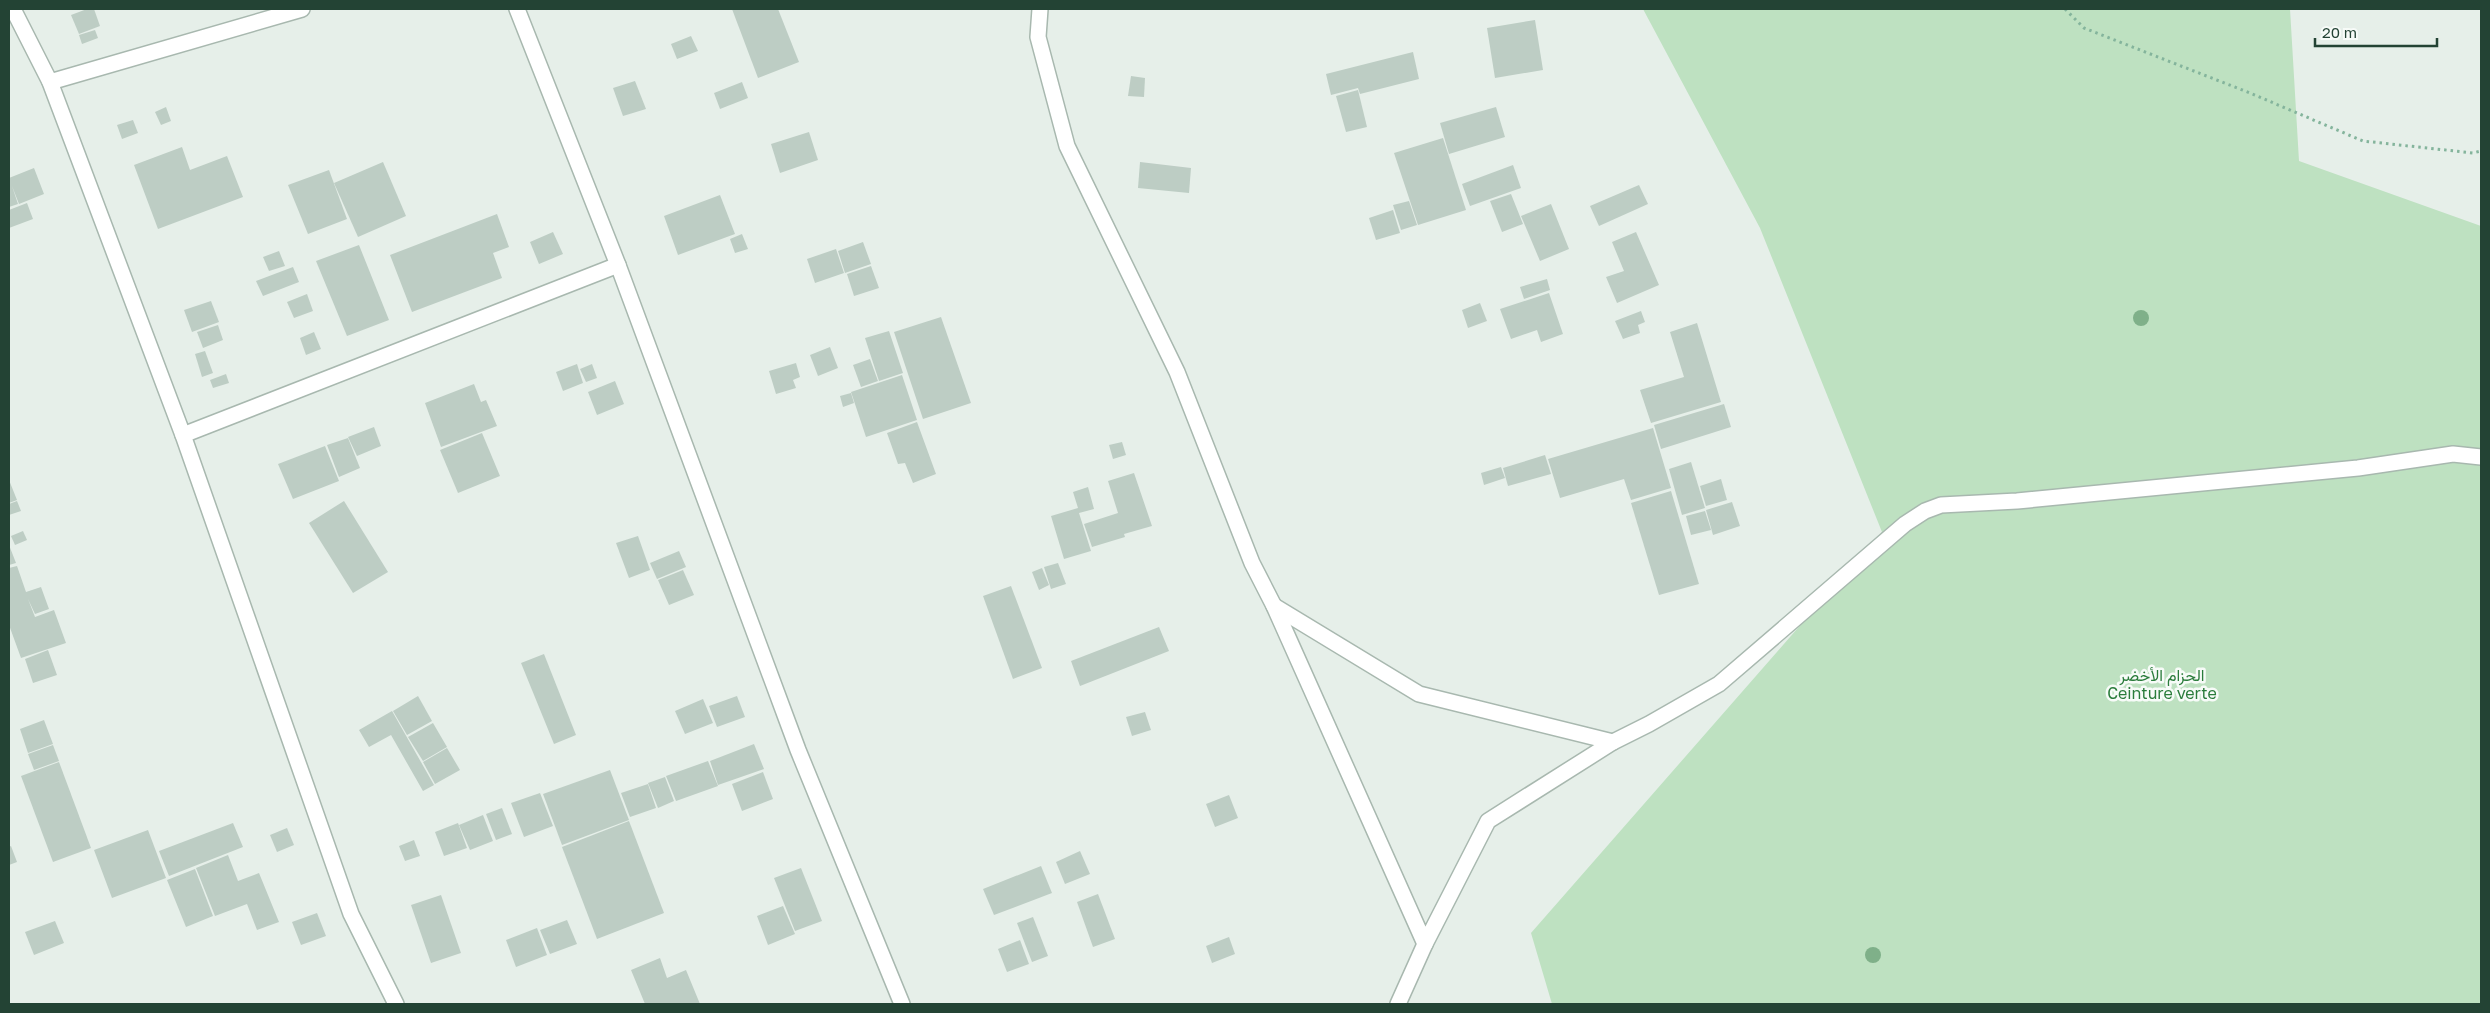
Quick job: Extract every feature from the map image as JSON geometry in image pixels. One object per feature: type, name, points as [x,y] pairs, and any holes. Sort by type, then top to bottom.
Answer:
[{"type":"street","points":[[13,9],[50,82],[183,435],[351,914],[396,1004]]},
{"type":"street","points":[[50,82],[302,9]]},
{"type":"street","points":[[517,9],[618,265],[798,750],[902,1004]]},
{"type":"street","points":[[1040,9],[1038,38],[1067,146],[1177,372],[1252,564],[1274,606],[1425,944]]},
{"type":"street","points":[[183,435],[618,265]]},
{"type":"street","points":[[1398,1004],[1425,944],[1488,821],[1613,742],[1719,684],[1905,524],[1926,511],[1941,505],[2027,500],[2358,468],[2453,454],[2481,457]]},
{"type":"street","points":[[1274,606],[1419,694],[1613,742]]},
{"type":"path","points":[[2065,9],[2084,28],[2363,141],[2473,153],[2481,150]]},
{"type":"green space","name":"الحزام الأخضر Ceinture verte","points":[[1643,9],[2290,9],[2299,161],[2481,226],[2481,1004],[1552,1004],[1531,933],[1882,532],[1760,228]]},
{"type":"building","points":[[87,9],[94,9],[100,26],[79,34],[71,15]]},
{"type":"building","points":[[732,9],[778,9],[799,62],[758,78]]},
{"type":"building","points":[[1535,20],[1543,70],[1495,78],[1487,28]]},
{"type":"building","points":[[95,30],[98,38],[82,44],[79,35]]},
{"type":"building","points":[[691,36],[698,51],[677,59],[671,44]]},
{"type":"building","points":[[1413,52],[1419,79],[1360,94],[1358,88],[1331,95],[1326,74]]},
{"type":"building","points":[[1131,76],[1145,78],[1144,97],[1128,96]]},
{"type":"building","points":[[635,81],[646,109],[623,116],[613,88]]},
{"type":"building","points":[[742,82],[748,98],[720,109],[714,93]]},
{"type":"building","points":[[1358,90],[1367,127],[1346,132],[1336,96]]},
{"type":"building","points":[[166,107],[171,121],[161,125],[155,112]]},
{"type":"building","points":[[1496,107],[1505,137],[1449,154],[1440,123]]},
{"type":"building","points":[[133,120],[138,133],[122,139],[117,125]]},
{"type":"building","points":[[809,132],[818,160],[780,173],[771,144]]},
{"type":"building","points":[[1443,138],[1466,210],[1418,225],[1394,153]]},
{"type":"building","points":[[182,147],[190,170],[227,156],[243,197],[158,229],[134,165]]},
{"type":"building","points":[[383,162],[406,216],[358,237],[334,183]]},
{"type":"building","points":[[1140,162],[1191,168],[1189,193],[1138,188]]},
{"type":"building","points":[[1513,165],[1521,188],[1470,206],[1462,184]]},
{"type":"building","points":[[34,168],[44,194],[19,204],[12,186],[18,204],[9,207],[9,178]]},
{"type":"building","points":[[329,170],[347,219],[308,234],[288,185]]},
{"type":"building","points":[[1639,185],[1648,204],[1599,226],[1590,206]]},
{"type":"building","points":[[1511,194],[1523,224],[1502,232],[1490,201]]},
{"type":"building","points":[[720,195],[735,234],[678,255],[664,216]]},
{"type":"building","points":[[1409,201],[1417,225],[1401,230],[1393,205]]},
{"type":"building","points":[[27,203],[33,219],[9,228],[9,210]]},
{"type":"building","points":[[1551,204],[1569,249],[1540,261],[1521,216]]},
{"type":"building","points":[[1393,210],[1400,233],[1376,240],[1369,218]]},
{"type":"building","points":[[497,214],[509,247],[493,253],[502,278],[412,312],[390,255]]},
{"type":"building","points":[[553,232],[563,254],[539,264],[530,242]]},
{"type":"building","points":[[1636,232],[1659,285],[1617,303],[1606,277],[1624,271],[1612,242]]},
{"type":"building","points":[[742,234],[748,249],[735,253],[730,239]]},
{"type":"building","points":[[863,242],[871,264],[845,273],[838,251]]},
{"type":"building","points":[[359,245],[389,320],[347,336],[316,261]]},
{"type":"building","points":[[836,249],[844,273],[815,283],[807,259]]},
{"type":"building","points":[[279,251],[285,266],[269,271],[263,257]]},
{"type":"building","points":[[871,266],[879,288],[854,296],[847,274]]},
{"type":"building","points":[[293,267],[299,282],[263,296],[256,281]]},
{"type":"building","points":[[1547,279],[1550,290],[1524,299],[1520,287]]},
{"type":"building","points":[[1549,293],[1563,334],[1541,342],[1537,330],[1511,339],[1500,309]]},
{"type":"building","points":[[307,294],[313,311],[294,318],[287,302]]},
{"type":"building","points":[[211,301],[219,322],[192,332],[184,310]]},
{"type":"building","points":[[1480,303],[1487,321],[1468,328],[1462,310]]},
{"type":"building","points":[[1641,311],[1645,322],[1638,325],[1640,333],[1623,339],[1615,321]]},
{"type":"building","points":[[941,317],[971,403],[923,419],[894,332]]},
{"type":"building","points":[[1697,323],[1721,402],[1651,423],[1640,390],[1684,377],[1670,332]]},
{"type":"building","points":[[218,325],[223,340],[203,348],[197,332]]},
{"type":"building","points":[[889,331],[903,373],[879,381],[865,338]]},
{"type":"building","points":[[314,332],[321,349],[306,355],[300,338]]},
{"type":"building","points":[[830,347],[838,368],[818,376],[810,355]]},
{"type":"building","points":[[205,351],[213,373],[202,377],[195,354]]},
{"type":"building","points":[[870,359],[878,381],[861,387],[853,365]]},
{"type":"building","points":[[796,363],[800,377],[793,380],[796,388],[776,394],[769,371]]},
{"type":"building","points":[[577,364],[583,383],[563,391],[556,372]]},
{"type":"building","points":[[592,364],[597,378],[586,382],[580,369]]},
{"type":"building","points":[[226,374],[229,383],[213,388],[210,380]]},
{"type":"building","points":[[902,375],[917,420],[866,437],[851,392]]},
{"type":"building","points":[[615,381],[624,404],[597,415],[588,392]]},
{"type":"building","points":[[474,384],[481,402],[486,400],[497,426],[441,447],[425,403]]},
{"type":"building","points":[[851,393],[854,403],[843,407],[840,396]]},
{"type":"building","points":[[1724,404],[1731,427],[1661,449],[1654,425]]},
{"type":"building","points":[[917,422],[936,474],[913,483],[905,463],[898,464],[887,433]]},
{"type":"building","points":[[374,427],[381,446],[357,456],[348,437]]},
{"type":"building","points":[[1653,428],[1671,488],[1631,500],[1624,479],[1560,498],[1548,459]]},
{"type":"building","points":[[482,433],[500,476],[458,493],[440,450]]},
{"type":"building","points":[[348,438],[360,468],[339,477],[327,445]]},
{"type":"building","points":[[1122,442],[1126,455],[1113,459],[1109,445]]},
{"type":"building","points":[[325,446],[339,481],[293,499],[278,464]]},
{"type":"building","points":[[1545,455],[1551,474],[1508,486],[1503,468]]},
{"type":"building","points":[[1691,462],[1705,508],[1682,515],[1669,469]]},
{"type":"building","points":[[1501,467],[1505,478],[1484,485],[1481,473]]},
{"type":"building","points":[[1134,473],[1152,526],[1124,534],[1125,537],[1092,547],[1084,524],[1118,513],[1108,481]]},
{"type":"building","points":[[1721,479],[1727,500],[1706,506],[1700,486]]},
{"type":"building","points":[[9,480],[17,500],[9,503]]},
{"type":"building","points":[[1088,487],[1094,509],[1079,513],[1091,551],[1064,559],[1051,516],[1078,508],[1073,492]]},
{"type":"building","points":[[1671,491],[1699,584],[1659,595],[1631,503]]},
{"type":"building","points":[[17,501],[21,511],[9,515],[9,504]]},
{"type":"building","points":[[344,501],[388,572],[353,593],[309,523]]},
{"type":"building","points":[[1732,502],[1740,526],[1713,535],[1706,510]]},
{"type":"building","points":[[1705,511],[1711,530],[1691,535],[1686,516]]},
{"type":"building","points":[[23,531],[27,540],[15,545],[11,536]]},
{"type":"building","points":[[638,536],[650,570],[629,578],[616,543]]},
{"type":"building","points":[[9,545],[16,563],[9,565]]},
{"type":"building","points":[[679,551],[686,567],[657,579],[650,563]]},
{"type":"building","points":[[1058,563],[1066,584],[1051,589],[1044,567]]},
{"type":"building","points":[[17,566],[26,592],[41,587],[49,609],[35,614],[28,599],[35,617],[54,610],[66,643],[21,658],[9,625],[9,568]]},
{"type":"building","points":[[1042,568],[1049,585],[1039,590],[1032,572]]},
{"type":"building","points":[[683,570],[694,595],[669,605],[658,580]]},
{"type":"building","points":[[1011,586],[1042,668],[1013,679],[983,596]]},
{"type":"building","points":[[1159,627],[1169,651],[1080,686],[1071,661]]},
{"type":"building","points":[[48,650],[57,675],[33,683],[25,659]]},
{"type":"building","points":[[544,654],[576,735],[554,744],[521,663]]},
{"type":"building","points":[[418,696],[432,721],[407,735],[393,711]]},
{"type":"building","points":[[737,696],[745,717],[717,727],[709,706]]},
{"type":"building","points":[[703,699],[713,723],[685,734],[675,711]]},
{"type":"building","points":[[392,711],[434,785],[423,791],[391,735],[369,747],[359,730]]},
{"type":"building","points":[[1145,712],[1151,730],[1132,736],[1126,717]]},
{"type":"building","points":[[44,720],[53,744],[28,753],[20,729]]},
{"type":"building","points":[[433,723],[447,747],[423,761],[408,737]]},
{"type":"building","points":[[754,744],[764,769],[718,785],[710,761]]},
{"type":"building","points":[[53,745],[59,761],[34,770],[28,754]]},
{"type":"building","points":[[447,748],[460,770],[435,784],[423,762]]},
{"type":"building","points":[[708,761],[718,786],[676,801],[666,776]]},
{"type":"building","points":[[59,762],[91,848],[53,862],[21,776]]},
{"type":"building","points":[[610,770],[629,820],[562,845],[543,794]]},
{"type":"building","points":[[763,772],[773,799],[742,811],[732,784]]},
{"type":"building","points":[[665,777],[674,801],[658,808],[648,783]]},
{"type":"building","points":[[648,784],[656,808],[630,817],[621,793]]},
{"type":"building","points":[[540,793],[553,826],[524,837],[511,803]]},
{"type":"building","points":[[1229,795],[1238,818],[1215,827],[1206,804]]},
{"type":"building","points":[[502,808],[512,834],[496,840],[486,814]]},
{"type":"building","points":[[483,815],[493,841],[470,850],[459,825]]},
{"type":"building","points":[[629,821],[664,913],[597,939],[562,847]]},
{"type":"building","points":[[233,823],[243,847],[169,876],[159,851]]},
{"type":"building","points":[[458,823],[467,848],[444,856],[435,832]]},
{"type":"building","points":[[287,828],[294,845],[277,852],[270,835]]},
{"type":"building","points":[[148,830],[166,878],[112,898],[94,850]]},
{"type":"building","points":[[414,840],[420,856],[405,861],[399,846]]},
{"type":"building","points":[[11,846],[17,862],[9,865],[9,847]]},
{"type":"building","points":[[1080,851],[1090,874],[1065,884],[1056,862]]},
{"type":"building","points":[[228,855],[238,881],[259,873],[279,922],[257,930],[247,904],[215,916],[196,868]]},
{"type":"building","points":[[1041,866],[1052,893],[994,915],[983,889]]},
{"type":"building","points":[[801,868],[822,921],[795,931],[774,878]]},
{"type":"building","points":[[195,869],[213,916],[186,927],[167,880]]},
{"type":"building","points":[[1098,894],[1115,939],[1093,947],[1077,902]]},
{"type":"building","points":[[441,895],[461,953],[431,963],[411,905]]},
{"type":"building","points":[[783,906],[795,934],[768,945],[757,916]]},
{"type":"building","points":[[317,913],[326,936],[301,945],[292,922]]},
{"type":"building","points":[[1033,917],[1048,956],[1032,962],[1017,923]]},
{"type":"building","points":[[567,920],[577,944],[550,954],[540,930]]},
{"type":"building","points":[[55,921],[64,943],[34,955],[25,932]]},
{"type":"building","points":[[537,928],[547,955],[516,967],[506,940]]},
{"type":"building","points":[[1229,937],[1235,954],[1212,963],[1206,946]]},
{"type":"building","points":[[1020,940],[1029,964],[1007,972],[998,949]]},
{"type":"building","points":[[660,958],[667,978],[686,970],[700,1004],[645,1004],[631,970]]}]
